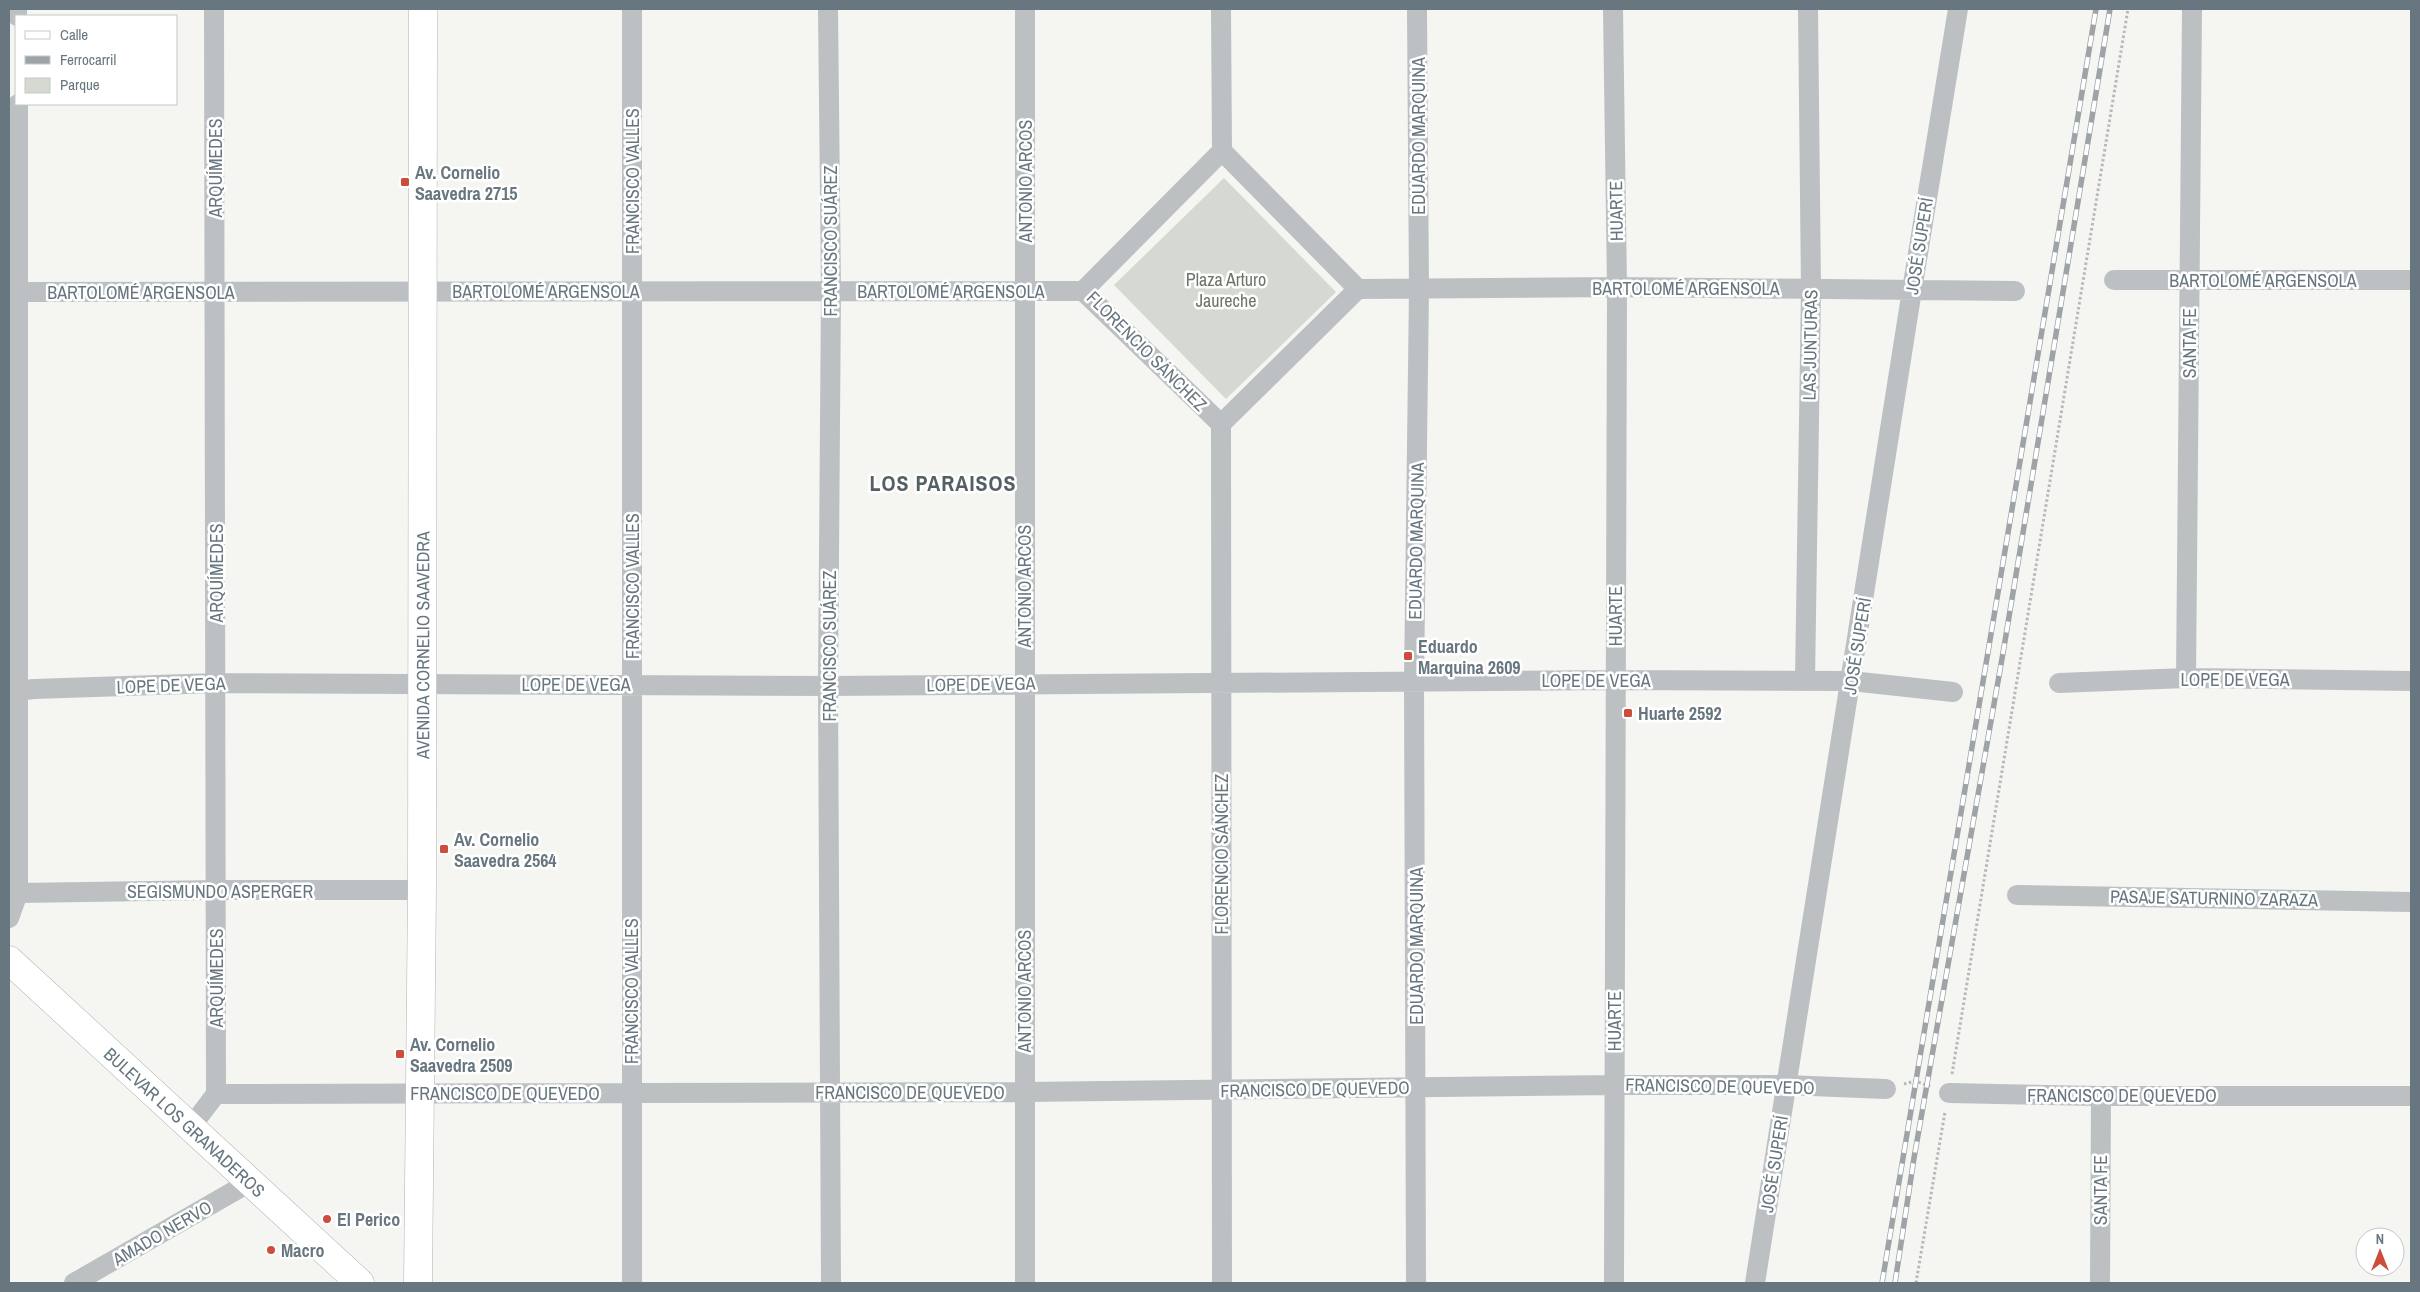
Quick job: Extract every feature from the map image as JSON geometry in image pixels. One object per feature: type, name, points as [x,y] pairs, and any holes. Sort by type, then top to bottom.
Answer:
[{"type":"main road","name":"AVENIDA CORNELIO SAAVEDRA","points":[[418,1283],[422,890],[423,9]]},
{"type":"main road","name":"BULEVAR LOS GRANADEROS","points":[[9,960],[360,1283]]},
{"type":"street","name":"ARQUÍMEDES","points":[[214,9],[216,1094]]},
{"type":"street","name":"FRANCISCO VALLES","points":[[632,9],[632,1283]]},
{"type":"street","name":"FRANCISCO SUÁREZ","points":[[828,9],[831,291],[828,686],[831,1283]]},
{"type":"street","name":"ANTONIO ARCOS","points":[[1025,9],[1025,1283]]},
{"type":"street","points":[[1221,9],[1222,151],[1358,289]]},
{"type":"street","name":"EDUARDO MARQUINA","points":[[1416,1283],[1417,1088],[1414,680],[1419,290],[1417,9]]},
{"type":"street","name":"HUARTE","points":[[1613,9],[1617,287],[1614,1283]]},
{"type":"street","name":"LAS JUNTURAS","points":[[1805,681],[1811,288],[1808,9]]},
{"type":"street","name":"JOSÉ SUPERÍ","points":[[1755,1283],[1958,9]]},
{"type":"street","name":"SANTA FE","points":[[2186,678],[2192,9]]},
{"type":"street","points":[[9,918],[18,893],[13,692],[14,292],[18,105]]},
{"type":"street","name":"FLORENCIO SÁNCHEZ","points":[[1221,424],[1083,291],[1222,151]]},
{"type":"street","name":"BARTOLOMÉ ARGENSOLA","points":[[2114,280],[2411,280]]},
{"type":"street","name":"BARTOLOMÉ ARGENSOLA","points":[[1358,289],[1617,287],[2015,291]]},
{"type":"street","name":"FLORENCIO SÁNCHEZ","points":[[1222,1283],[1221,424],[1358,289]]},
{"type":"street","name":"BARTOLOMÉ ARGENSOLA","points":[[14,292],[1083,291]]},
{"type":"street","name":"LOPE DE VEGA","points":[[2058,684],[2186,678],[2411,681]]},
{"type":"street","name":"LOPE DE VEGA","points":[[13,692],[216,683],[828,686],[1414,680],[1615,680],[1851,681],[1953,692]]},
{"type":"street","name":"SEGISMUNDO ASPERGER","points":[[18,893],[217,890],[422,890]]},
{"type":"street","name":"PASAJE SATURNINO ZARAZA","points":[[2017,895],[2411,902]]},
{"type":"street","name":"FRANCISCO DE QUEVEDO","points":[[216,1094],[1025,1092],[1614,1085],[1786,1085],[1886,1090]]},
{"type":"street","name":"FRANCISCO DE QUEVEDO","points":[[1949,1093],[2101,1096],[2411,1096]]},
{"type":"street","points":[[190,1128],[216,1094]]},
{"type":"street","name":"SANTA FE","points":[[2100,1283],[2101,1096]]},
{"type":"street","name":"AMADO NERVO","points":[[74,1283],[250,1182]]},
{"type":"path","points":[[1916,1283],[2128,9]]},
{"type":"path","points":[[1886,1090],[1915,1081],[1949,1093]]},
{"type":"green space","name":"Plaza Arturo Jaureche","points":[[1224,178],[1336,292],[1226,399],[1114,285]]},
{"type":"railway","points":[[1882,1283],[2096,9]]},
{"type":"railway","points":[[1895,1283],[1914,1158],[2003,653],[2110,9]]},
{"type":"place","name":"Av. Cornelio Saavedra 2715","points":[[405,182]]},
{"type":"place","name":"Eduardo Marquina 2609","points":[[1408,656]]},
{"type":"place","name":"Huarte 2592","points":[[1628,713]]},
{"type":"place","name":"Av. Cornelio Saavedra 2564","points":[[444,849]]},
{"type":"place","name":"Av. Cornelio Saavedra 2509","points":[[400,1054]]},
{"type":"place","name":"El Perico","points":[[327,1219]]},
{"type":"place","name":"Macro","points":[[271,1250]]},
{"type":"district","name":"LOS PARAISOS","points":[[943,483]]}]
